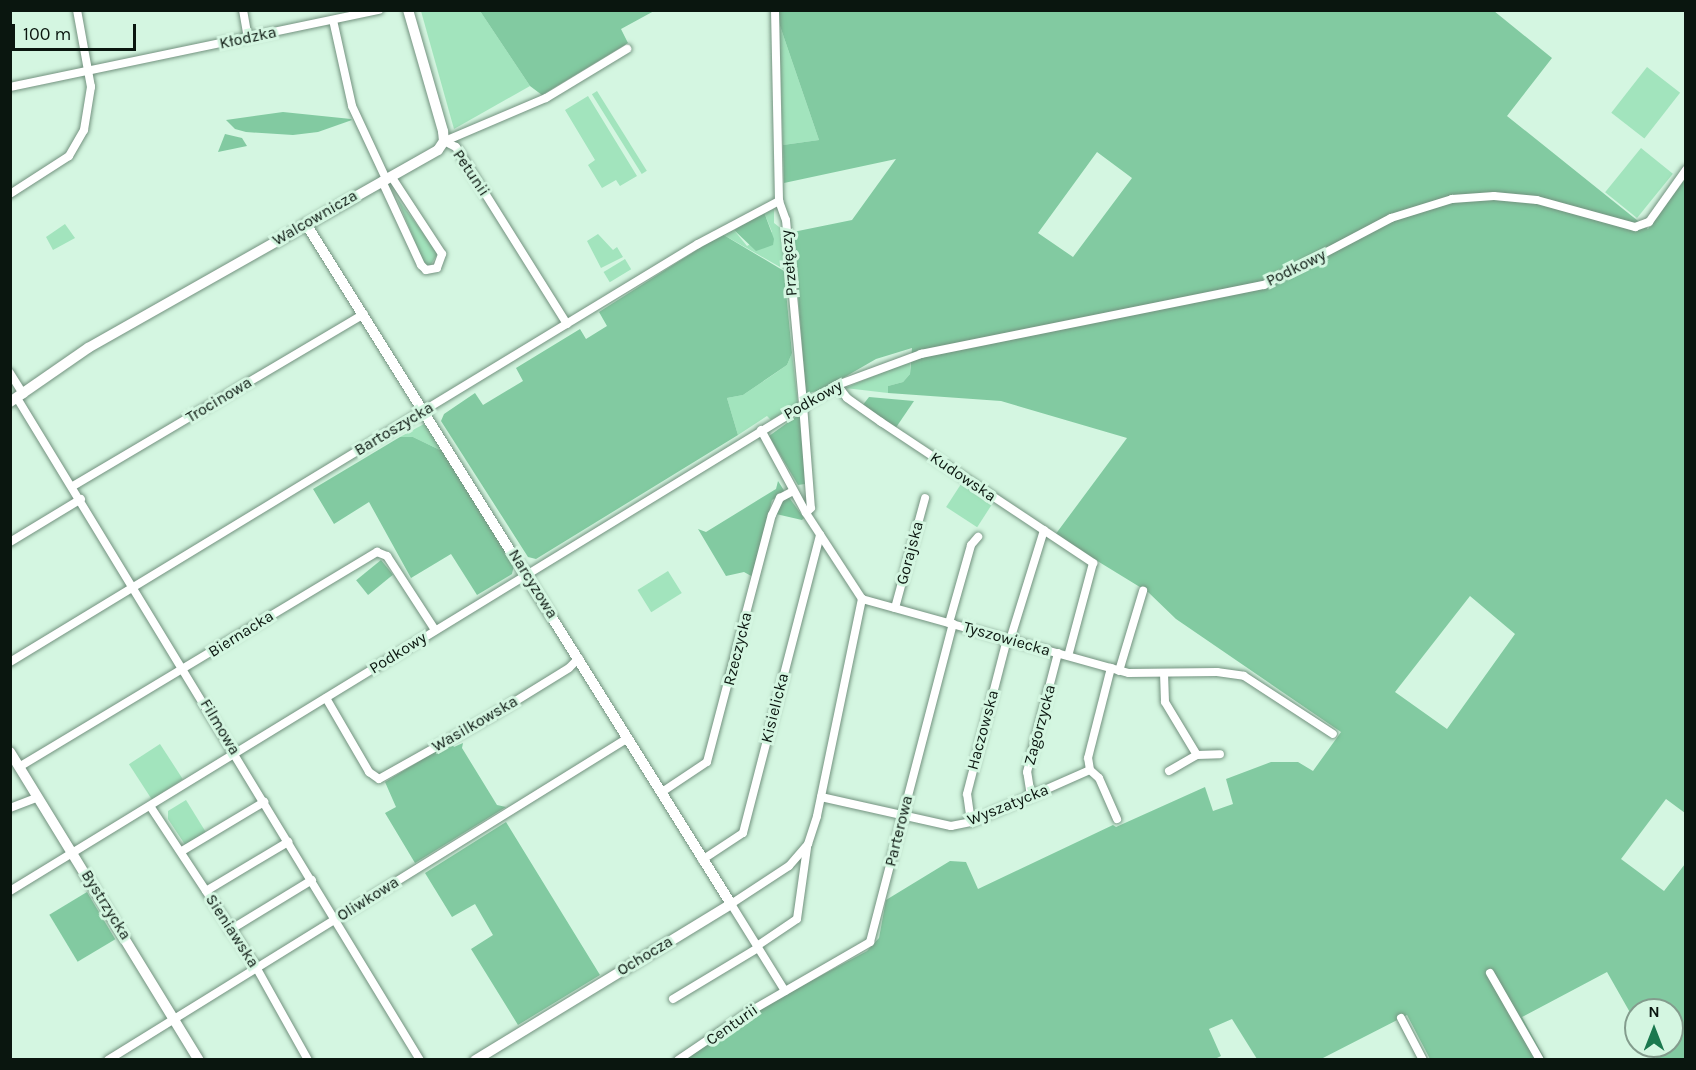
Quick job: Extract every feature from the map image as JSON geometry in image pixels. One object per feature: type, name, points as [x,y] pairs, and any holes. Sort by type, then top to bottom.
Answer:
[{"type":"street","points":[[10,194],[69,156],[86,123],[91,96],[90,71],[77,10]]},
{"type":"street","points":[[243,10],[248,38]]},
{"type":"street","name":"Kłodzka","points":[[10,87],[379,10]]},
{"type":"street","name":"Petunii","points":[[408,10],[444,141],[456,147],[567,324]]},
{"type":"street","name":"Przełęczy","points":[[775,10],[779,201],[786,220],[803,405],[811,508],[806,513]]},
{"type":"street","points":[[333,20],[352,106],[386,179],[421,265],[426,270],[437,268],[442,254],[386,179]]},
{"type":"street","name":"Walcownicza","points":[[17,398],[88,348],[438,150],[444,141],[546,98],[627,49]]},
{"type":"street","name":"Podkowy","points":[[10,891],[837,385],[921,354],[1264,285],[1391,218],[1452,199],[1494,196],[1537,200],[1635,227],[1649,222],[1686,170]]},
{"type":"street","name":"Bartoszycka","points":[[10,663],[698,244],[779,201]]},
{"type":"street","name":"Narcyzowa","points":[[306,224],[527,574],[785,992]]},
{"type":"street","name":"Trocinowa","points":[[73,486],[364,314]]},
{"type":"street","name":"Filmowa","points":[[10,374],[17,398],[236,753],[420,1059]]},
{"type":"street","name":"Kudowska","points":[[837,385],[847,398],[880,422],[1093,563],[1068,656]]},
{"type":"street","points":[[761,430],[806,513],[862,599]]},
{"type":"street","name":"Rzeczycka","points":[[662,792],[707,762],[772,515],[780,498],[793,491]]},
{"type":"street","name":"Gorajska","points":[[895,608],[925,498]]},
{"type":"street","points":[[10,542],[81,499]]},
{"type":"street","name":"Haczowska","points":[[971,822],[966,794],[1009,640],[1044,530]]},
{"type":"street","name":"Kisielicka","points":[[702,860],[743,833],[820,535]]},
{"type":"street","name":"Parterowa","points":[[785,992],[870,942],[971,545],[978,537]]},
{"type":"street","name":"Biernacka","points":[[14,761],[184,668],[380,551],[435,630]]},
{"type":"street","points":[[1117,819],[1099,778],[1090,770],[1088,758],[1115,669],[1143,591]]},
{"type":"street","name":"Tyszowiecka","points":[[862,599],[1115,669],[1164,673],[1217,672],[1244,676],[1333,734]]},
{"type":"street","name":"Ochocza","points":[[758,947],[798,919],[808,844],[821,797],[862,599]]},
{"type":"street","name":"Zagorzycka","points":[[1031,796],[1027,772],[1058,653]]},
{"type":"street","name":"Wasilkowska","points":[[326,698],[369,772],[376,778],[386,777],[569,668],[579,658]]},
{"type":"street","points":[[1164,673],[1165,702],[1197,755]]},
{"type":"street","name":"Oliwkowa","points":[[108,1059],[628,738]]},
{"type":"street","points":[[1169,771],[1197,755],[1220,754]]},
{"type":"street","name":"Bystrzycka","points":[[14,761],[199,1059]]},
{"type":"street","name":"Wyszatycka","points":[[821,797],[946,825],[971,822],[1090,770]]},
{"type":"street","points":[[10,808],[38,797]]},
{"type":"street","points":[[182,851],[264,802]]},
{"type":"street","name":"Sieniawska","points":[[150,806],[182,851],[255,967],[308,1059]]},
{"type":"street","points":[[206,891],[288,842]]},
{"type":"street","name":"Ochocza","points":[[475,1059],[789,867],[808,844]]},
{"type":"street","points":[[230,930],[312,880]]},
{"type":"street","points":[[673,999],[758,947]]},
{"type":"street","points":[[1490,973],[1540,1059]]},
{"type":"street","name":"Centurii","points":[[678,1059],[785,992]]},
{"type":"street","points":[[1401,1018],[1423,1059]]},
{"type":"green space","points":[[421,11],[480,11],[530,86],[454,129]]},
{"type":"green space","points":[[480,11],[654,11],[621,29],[628,43],[542,95],[530,86]]},
{"type":"green space","points":[[779,11],[1494,11],[1552,58],[1507,116],[1648,229],[1685,179],[1685,813],[1666,799],[1621,859],[1664,891],[1685,864],[1685,1059],[1656,1058],[1684,1058],[1684,998],[1624,998],[1624,1002],[1607,972],[1522,1017],[1545,1059],[1430,1059],[1407,1015],[1321,1059],[1257,1059],[1232,1019],[1209,1029],[1221,1056],[1215,1059],[683,1060],[766,1005],[867,951],[879,938],[886,900],[950,861],[966,862],[978,889],[1113,825],[1116,827],[1205,787],[1213,811],[1233,804],[1226,779],[1271,762],[1298,762],[1313,771],[1341,732],[1176,619],[1148,592],[1055,535],[1127,438],[1001,401],[888,393],[888,386],[903,382],[910,374],[912,348],[876,359],[824,389],[806,394],[793,232],[852,220],[896,159],[784,183],[783,145],[819,140],[779,23]],"holes":[[[1097,152],[1132,178],[1073,257],[1038,233]],[[1470,596],[1515,634],[1447,729],[1395,692]]]},
{"type":"green space","points":[[779,23],[819,140],[783,145]]},
{"type":"green space","points":[[1647,67],[1680,93],[1644,139],[1611,113]]},
{"type":"green space","points":[[597,91],[647,171],[642,174],[592,94]]},
{"type":"green space","points":[[588,96],[637,176],[620,186],[616,180],[602,188],[588,165],[595,160],[565,110]]},
{"type":"green space","points":[[283,112],[352,120],[318,132],[293,135],[246,132],[235,129],[226,120]]},
{"type":"green space","points":[[225,134],[242,138],[247,146],[218,152]]},
{"type":"green space","points":[[1641,148],[1673,174],[1637,218],[1605,192]]},
{"type":"green space","points":[[397,198],[438,253],[430,266],[424,264]]},
{"type":"green space","points":[[774,209],[774,223],[783,230],[787,271],[722,234],[734,230],[747,246],[772,232],[764,212]]},
{"type":"green space","points":[[764,212],[774,239],[773,245],[756,251],[734,230]]},
{"type":"green space","points":[[65,224],[75,238],[53,250],[46,237]]},
{"type":"green space","points":[[598,234],[613,250],[617,247],[623,257],[601,268],[587,241]]},
{"type":"green space","points":[[722,234],[784,271],[792,353],[787,365],[743,395],[727,398],[738,435],[536,559],[528,557],[441,421],[444,414],[475,393],[483,405],[523,381],[516,368],[580,329],[586,339],[607,326],[599,312]]},
{"type":"green space","points":[[625,259],[631,269],[610,282],[604,272]]},
{"type":"green space","points":[[792,353],[798,404],[771,420],[767,416],[738,435],[727,398],[743,395],[777,372],[787,365]]},
{"type":"green space","points":[[910,361],[910,374],[903,382],[888,386],[888,393],[845,388]]},
{"type":"green space","points":[[869,397],[914,401],[895,429],[862,406]]},
{"type":"green space","points":[[801,413],[805,484],[798,485],[769,436]]},
{"type":"green space","points":[[424,424],[444,452],[413,437],[400,437]]},
{"type":"green space","points":[[400,437],[413,437],[444,452],[514,565],[512,574],[477,595],[451,554],[411,578],[369,502],[334,524],[313,489]]},
{"type":"green space","points":[[778,481],[785,492],[772,500],[753,577],[744,572],[726,576],[698,529],[706,532],[776,489]]},
{"type":"green space","points":[[963,481],[994,501],[977,527],[946,507]]},
{"type":"green space","points":[[788,496],[804,518],[802,520],[776,514],[778,504]]},
{"type":"green space","points":[[381,560],[393,575],[368,595],[356,580]]},
{"type":"green space","points":[[668,571],[682,593],[651,612],[637,590]]},
{"type":"green space","points":[[451,742],[454,747],[463,743],[462,748],[497,805],[506,807],[415,863],[385,813],[396,807],[385,782]]},
{"type":"green space","points":[[160,744],[183,779],[152,799],[129,764]]},
{"type":"green space","points":[[186,800],[207,834],[186,846],[168,819],[168,811]]},
{"type":"green space","points":[[506,822],[600,975],[518,1025],[471,949],[493,935],[475,904],[452,917],[425,873]]},
{"type":"green space","points":[[87,892],[115,939],[78,962],[49,915]]}]
